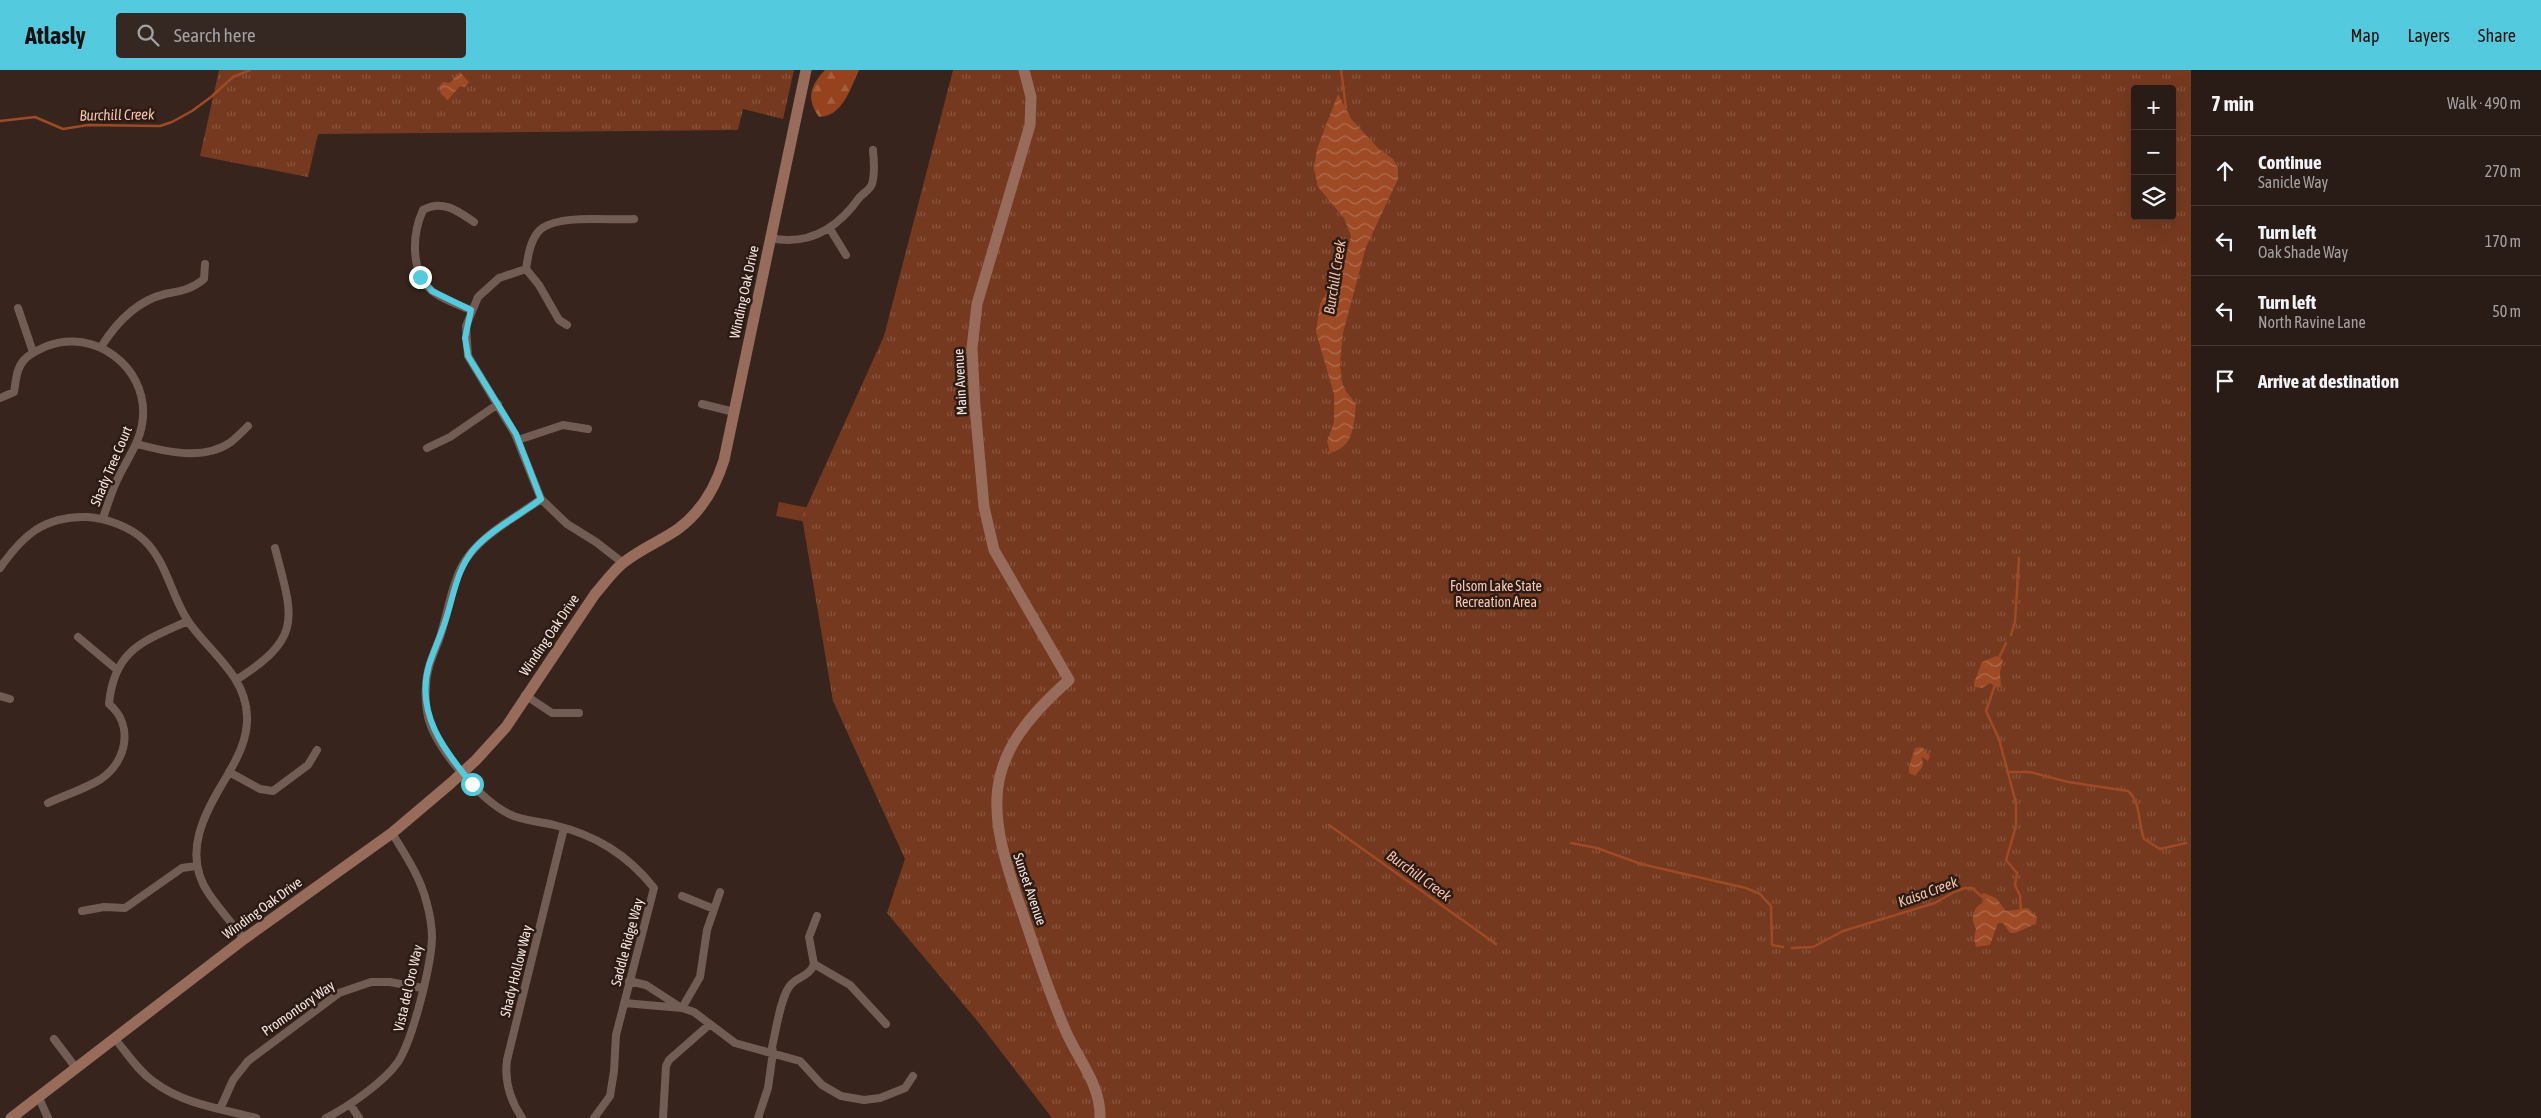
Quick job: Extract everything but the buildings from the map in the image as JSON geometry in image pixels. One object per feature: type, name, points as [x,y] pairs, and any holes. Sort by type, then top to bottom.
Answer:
[{"type":"street","name":"Winding Oak Drive","points":[[10,1118],[39,1098],[244,939],[392,833],[462,773],[506,727],[525,695],[595,594],[623,563],[678,529],[701,506],[720,474],[806,70]]},
{"type":"street","name":"Main Avenue","points":[[1024,70],[1031,97],[1030,126],[977,304],[972,348],[975,407],[984,507],[994,550],[1069,680]]},
{"type":"street","points":[[770,238],[800,240],[830,229],[846,216],[860,196],[871,186],[873,150]]},
{"type":"street","points":[[471,310],[432,291],[420,277],[415,258],[416,232],[423,210],[438,205],[452,208],[474,222]]},
{"type":"street","points":[[567,325],[559,320],[539,285],[526,269],[528,252],[538,232],[553,222],[634,220]]},
{"type":"street","points":[[830,229],[846,255]]},
{"type":"street","points":[[100,347],[110,331],[136,306],[163,294],[193,289],[204,280],[205,264]]},
{"type":"street","points":[[526,269],[494,281],[478,296],[471,310],[465,338],[468,356],[518,440],[541,499],[567,524],[596,542],[623,563]]},
{"type":"street","points":[[0,398],[14,392],[18,370],[24,360],[33,352],[18,308]]},
{"type":"street","name":"Shady Tree Court","points":[[33,352],[53,344],[66,342],[80,342],[100,347],[117,357],[131,370],[140,391],[143,416],[137,444],[111,494],[103,518]]},
{"type":"street","points":[[427,448],[450,437],[498,404]]},
{"type":"street","points":[[702,404],[734,412]]},
{"type":"street","points":[[518,440],[563,425],[588,429]]},
{"type":"street","points":[[137,444],[165,452],[192,453],[230,442],[248,426]]},
{"type":"street","name":"Saddle Ridge Way","points":[[541,499],[485,540],[475,549],[462,567],[447,617],[429,664],[426,689],[428,718],[437,737],[462,773],[485,797],[511,815],[583,833],[610,847],[643,874],[654,888],[616,1035],[613,1081],[606,1103],[594,1118]]},
{"type":"street","points":[[0,568],[15,546],[36,528],[58,520],[73,518],[103,518],[134,533],[153,550],[188,621],[236,680],[246,707],[247,724],[243,744],[201,824],[196,851],[196,866],[208,893],[244,939]]},
{"type":"street","points":[[236,680],[262,664],[276,650],[288,628],[290,606],[274,548]]},
{"type":"street","points":[[48,803],[100,779],[112,769],[119,758],[126,732],[118,712],[109,704],[111,686],[116,669],[139,645],[188,621]]},
{"type":"street","points":[[78,637],[116,669]]},
{"type":"street","name":"Sunset Avenue","points":[[1069,680],[1031,716],[1014,740],[999,779],[997,826],[1004,860],[1045,977],[1067,1034],[1094,1084],[1100,1118]]},
{"type":"street","points":[[525,695],[552,712],[579,713]]},
{"type":"street","points":[[0,696],[10,700]]},
{"type":"street","points":[[229,772],[260,789],[273,791],[308,765],[317,750]]},
{"type":"street","name":"Shady Hollow Way","points":[[522,1118],[511,1100],[508,1088],[507,1060],[564,828]]},
{"type":"street","name":"Vista del Oro Way","points":[[326,1118],[350,1104],[388,1073],[399,1060],[409,1038],[422,988],[430,952],[431,921],[417,875],[392,833]]},
{"type":"street","points":[[82,911],[104,907],[126,908],[182,868],[196,866]]},
{"type":"street","points":[[682,1008],[700,976],[706,930],[720,892]]},
{"type":"street","points":[[682,896],[714,909]]},
{"type":"street","points":[[758,1118],[768,1088],[774,1052],[772,1047],[788,989],[795,982],[807,976],[814,964],[809,937],[817,916]]},
{"type":"street","points":[[814,964],[850,986],[886,1024]]},
{"type":"street","points":[[630,980],[646,985],[682,1008]]},
{"type":"street","name":"Promontory Way","points":[[220,1109],[233,1080],[248,1061],[339,993],[371,982],[390,982],[422,988]]},
{"type":"street","points":[[624,1003],[682,1008],[694,1012],[735,1043],[774,1052],[800,1061],[822,1085],[841,1096],[864,1100],[880,1098],[904,1088],[913,1076]]},
{"type":"street","points":[[662,1118],[666,1066],[669,1060],[710,1024]]},
{"type":"street","points":[[54,1039],[76,1068]]},
{"type":"street","points":[[115,1039],[153,1082],[181,1098],[256,1118]]},
{"type":"street","points":[[39,1098],[48,1118]]},
{"type":"street","points":[[350,1104],[359,1118]]},
{"type":"green space","points":[[219,70],[794,70],[783,119],[743,109],[738,130],[318,134],[308,177],[200,156]]},
{"type":"green space","points":[[825,70],[859,70],[849,93],[840,107],[834,112],[819,117],[811,98],[816,81]]},
{"type":"green space","name":"Folsom Lake State Recreation Area","points":[[953,70],[2191,70],[2191,1118],[1052,1118],[979,1023],[887,913],[905,859],[833,701],[802,517],[884,336]]},
{"type":"green space","points":[[779,502],[809,508],[806,522],[776,516]]},
{"type":"water","points":[[460,72],[469,82],[465,87],[460,86],[448,100],[441,94],[439,87],[443,82],[450,83]]},
{"type":"water","points":[[1338,94],[1352,120],[1379,149],[1393,159],[1398,168],[1398,179],[1366,247],[1343,333],[1340,363],[1342,382],[1345,390],[1356,404],[1352,433],[1345,445],[1333,452],[1329,449],[1327,441],[1334,422],[1334,394],[1316,332],[1320,304],[1345,261],[1351,236],[1344,218],[1318,187],[1314,169],[1317,149]]},
{"type":"water","points":[[1996,656],[2003,660],[2000,672],[2001,686],[1998,688],[1990,683],[1982,688],[1974,687],[1982,662]]},
{"type":"water","points":[[1922,747],[1930,756],[1928,761],[1922,757],[1923,766],[1915,776],[1909,773],[1909,767],[1915,748]]},
{"type":"water","points":[[1984,893],[1996,898],[2006,911],[2028,908],[2037,917],[2036,924],[2015,933],[2010,933],[2003,923],[1998,923],[1990,945],[1976,947],[1974,938],[1976,929],[1973,914],[1977,907],[1984,902],[1982,894]]},
{"type":"waterway","name":"Burchill Creek","points":[[0,121],[35,117],[63,129],[88,125],[160,126],[192,111],[233,77],[250,70]]},
{"type":"waterway","name":"Burchill Creek","points":[[1341,70],[1346,108]]},
{"type":"waterway","name":"Burchill Creek","points":[[1329,453],[1334,448]]},
{"type":"waterway","points":[[2011,635],[2015,622],[2019,558]]},
{"type":"waterway","name":"Kaisa Creek","points":[[1998,660],[2006,643]]},
{"type":"waterway","name":"Kaisa Creek","points":[[1995,685],[1986,711],[1999,739],[2016,803],[2016,826],[2006,860],[2017,873],[2015,885],[2020,896],[2021,910]]},
{"type":"waterway","points":[[2007,772],[2030,772],[2068,782],[2128,791],[2135,801],[2144,839],[2160,849],[2186,843]]},
{"type":"waterway","name":"Burchill Creek","points":[[1329,825],[1496,944]]},
{"type":"waterway","points":[[1571,843],[1597,848],[1641,864],[1746,888],[1760,894],[1771,906],[1772,945],[1783,947]]},
{"type":"waterway","name":"Kaisa Creek","points":[[1792,948],[1813,947],[1843,931],[1935,903],[1965,888],[1972,888],[1985,899]]},
{"type":"route","points":[[420,277],[432,291],[471,310],[466,326],[465,338],[468,356],[472,366],[516,434],[541,499],[485,540],[475,549],[462,567],[447,617],[429,664],[426,677],[428,718],[446,751],[472,784]]}]
